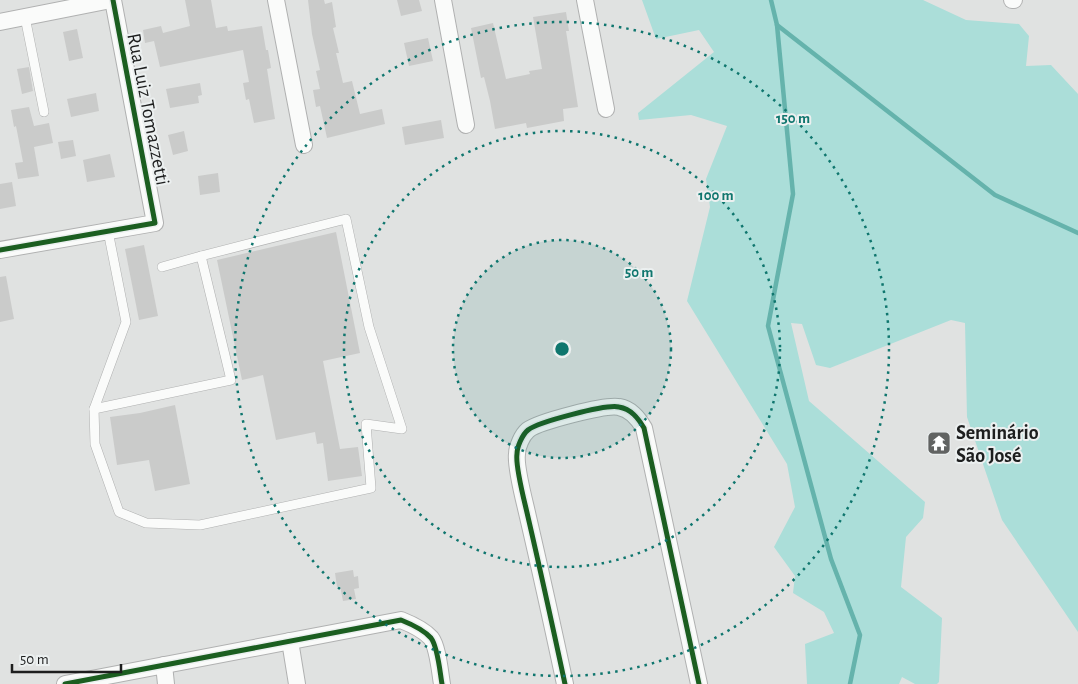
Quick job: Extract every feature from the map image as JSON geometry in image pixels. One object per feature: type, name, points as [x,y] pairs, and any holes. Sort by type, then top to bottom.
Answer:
[{"type":"street","points":[[0,22],[112,0]]},
{"type":"street","name":"Rua Luiz Tomazzetti","points":[[108,231],[155,223],[112,0]]},
{"type":"street","points":[[276,0],[304,145]]},
{"type":"street","points":[[443,0],[466,125]]},
{"type":"street","points":[[585,0],[606,109]]},
{"type":"street","points":[[0,250],[108,231]]},
{"type":"street","points":[[565,684],[516,455],[520,442],[527,431],[541,424],[607,407],[619,407],[630,411],[638,418],[644,428],[699,684]]},
{"type":"street","points":[[65,684],[401,620],[413,625],[432,639],[442,684]]},
{"type":"street","points":[[290,641],[297,684]]},
{"type":"street","points":[[164,665],[166,684]]},
{"type":"lane","points":[[25,17],[44,112]]},
{"type":"lane","points":[[108,231],[126,322],[94,409],[95,444],[119,512],[146,523],[200,525],[371,488],[366,424],[402,429],[369,326],[346,219],[162,267]]},
{"type":"lane","points":[[94,409],[231,380],[201,256]]},
{"type":"shaded area","points":[[642,0],[923,0],[966,20],[1019,24],[1029,36],[1026,66],[1051,65],[1078,94],[1078,632],[1002,520],[967,417],[965,323],[951,320],[830,368],[816,365],[802,324],[791,323],[809,401],[925,502],[923,518],[906,537],[901,587],[942,618],[939,682],[937,684],[915,684],[902,677],[899,684],[807,684],[805,644],[834,633],[824,612],[793,593],[795,576],[774,547],[795,507],[787,464],[687,301],[710,207],[706,179],[727,126],[691,115],[639,120],[638,113],[714,52],[699,30],[656,39]]},
{"type":"building","points":[[185,0],[211,0],[216,28],[227,26],[228,31],[262,26],[271,68],[267,69],[275,119],[254,123],[249,99],[246,100],[243,83],[249,82],[243,50],[160,67],[154,41],[145,43],[143,30],[161,26],[163,33],[190,26]]},
{"type":"building","points":[[308,0],[324,0],[325,4],[332,2],[336,27],[333,28],[339,53],[336,53],[343,83],[352,81],[360,114],[382,109],[385,124],[327,138],[320,106],[316,107],[313,90],[320,89],[316,71],[320,70],[312,34]]},
{"type":"building","points":[[397,0],[419,0],[422,11],[401,16]]},
{"type":"building","points":[[566,12],[569,31],[566,31],[578,107],[563,109],[564,121],[527,128],[526,123],[495,129],[484,77],[481,78],[471,28],[493,23],[506,79],[530,74],[529,71],[542,69],[533,17]]},
{"type":"building","points":[[77,29],[83,58],[69,61],[63,32]]},
{"type":"building","points":[[428,38],[433,61],[409,66],[404,43]]},
{"type":"building","points":[[29,67],[33,91],[22,94],[17,69]]},
{"type":"building","points":[[200,83],[202,95],[198,96],[199,103],[170,108],[166,89]]},
{"type":"building","points":[[96,93],[99,111],[71,117],[67,99]]},
{"type":"building","points":[[29,107],[34,126],[49,123],[53,143],[34,147],[39,176],[18,179],[15,163],[23,162],[11,110]]},
{"type":"building","points":[[441,120],[444,138],[405,145],[402,127]]},
{"type":"building","points":[[184,131],[188,151],[173,155],[168,135]]},
{"type":"building","points":[[73,140],[76,156],[61,159],[58,142]]},
{"type":"building","points":[[110,154],[115,177],[87,182],[83,160]]},
{"type":"building","points":[[218,173],[220,192],[200,195],[198,176]]},
{"type":"building","points":[[12,182],[16,206],[0,209],[0,184]]},
{"type":"building","points":[[336,232],[360,353],[323,361],[340,449],[358,447],[362,476],[328,481],[323,443],[317,444],[315,432],[276,440],[263,375],[242,380],[217,260]]},
{"type":"building","points":[[144,245],[158,316],[139,320],[125,249]]},
{"type":"building","points":[[6,276],[14,319],[0,322],[0,277]]},
{"type":"building","points":[[175,405],[190,484],[155,491],[149,460],[117,465],[110,417],[140,413]]},
{"type":"building","points":[[353,570],[354,577],[358,576],[359,588],[354,589],[356,599],[343,601],[340,586],[337,587],[335,573]]},
{"type":"waterway","points":[[771,0],[777,25],[793,194],[768,326],[831,559],[860,635],[850,684]]},
{"type":"waterway","points":[[777,25],[995,195],[1078,233]]},
{"type":"cycle path","points":[[0,250],[155,223],[113,0]]},
{"type":"cycle path","points":[[565,684],[517,467],[517,451],[524,435],[534,427],[572,414],[612,407],[623,408],[631,412],[637,417],[644,428],[699,684]]},
{"type":"cycle path","points":[[65,684],[401,620],[413,625],[431,638],[437,654],[442,684]]},
{"type":"place","name":"Seminário São José","points":[[939,443]]}]
